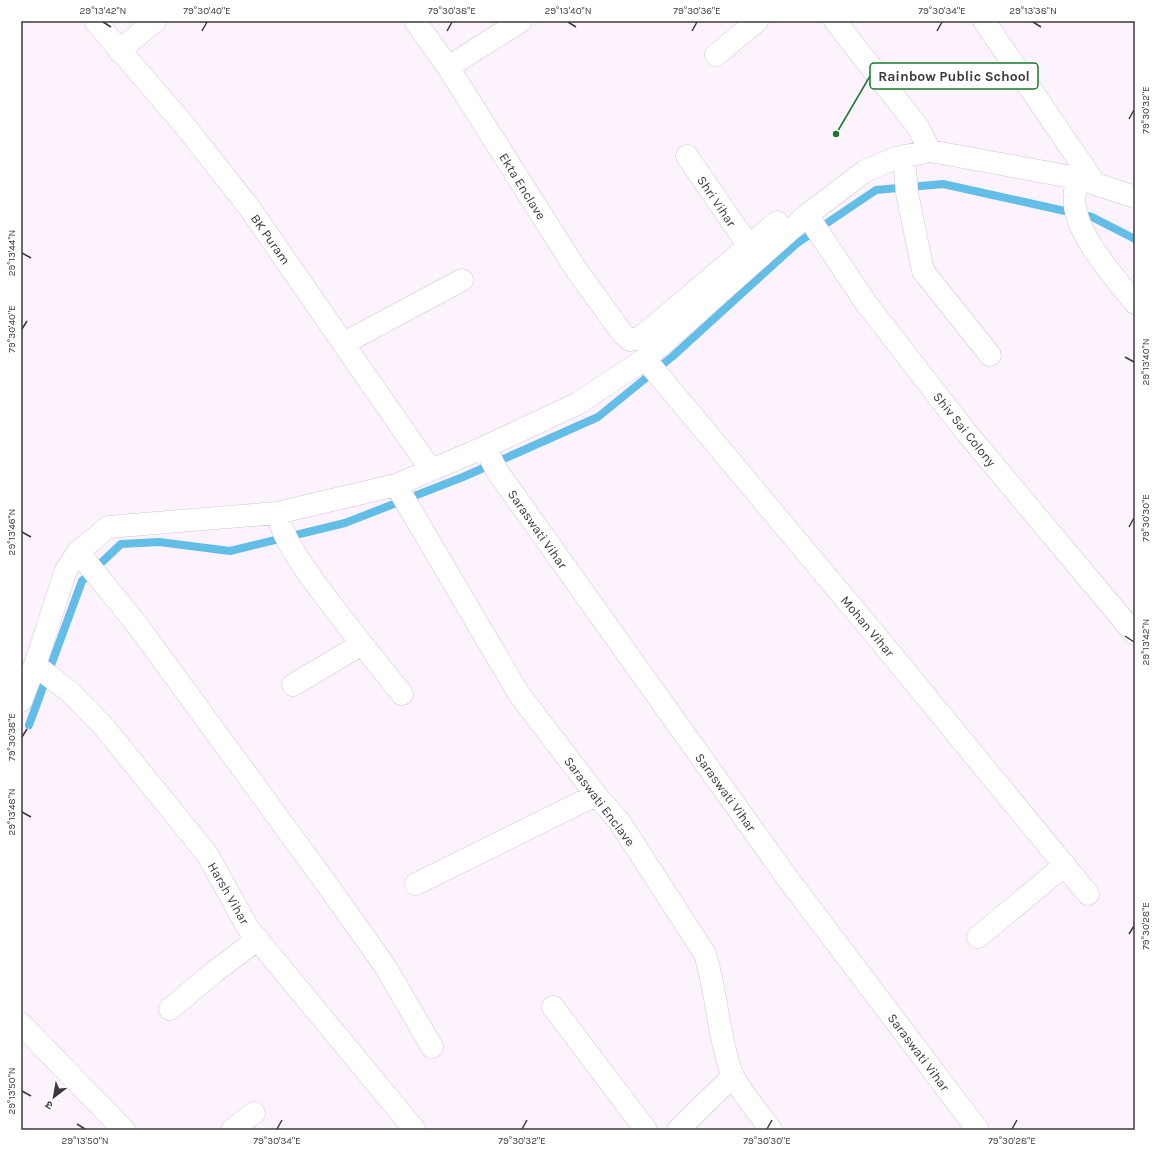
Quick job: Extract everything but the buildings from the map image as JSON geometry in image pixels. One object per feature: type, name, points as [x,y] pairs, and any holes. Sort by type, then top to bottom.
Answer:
[{"type":"street","name":"BK Puram","points":[[95,21],[119,51],[185,126],[248,206],[431,470]]},
{"type":"street","points":[[119,51],[155,21]]},
{"type":"street","name":"Ekta Enclave","points":[[415,21],[448,67],[578,271],[623,334],[630,340],[640,338],[748,245]]},
{"type":"street","points":[[448,67],[521,21]]},
{"type":"street","points":[[716,55],[757,21]]},
{"type":"street","points":[[835,21],[918,127],[930,152]]},
{"type":"street","points":[[984,21],[1085,180],[1076,211],[1101,261],[1135,303]]},
{"type":"street","points":[[748,245],[794,209],[826,200],[865,171],[896,158],[930,152],[1085,180],[1135,197]]},
{"type":"street","name":"Shri Vihar","points":[[687,156],[748,245]]},
{"type":"street","points":[[904,156],[907,187],[923,271],[990,355]]},
{"type":"street","points":[[21,701],[38,668],[66,570],[88,564],[108,527],[279,521],[402,496],[431,470],[490,458],[577,404],[652,369],[813,224],[826,200]]},
{"type":"street","name":"Shiv Sai Colony","points":[[813,224],[866,303],[966,432],[1135,634]]},
{"type":"street","points":[[344,344],[462,280]]},
{"type":"street","name":"Mohan Vihar","points":[[652,369],[1088,894]]},
{"type":"street","name":"Saraswati Vihar","points":[[490,458],[788,879],[978,1130]]},
{"type":"street","name":"Saraswati Enclave","points":[[402,496],[519,694],[596,795],[619,821],[705,954],[712,976],[726,1054],[733,1076],[771,1130]]},
{"type":"street","points":[[279,521],[293,551],[362,644],[402,694]]},
{"type":"street","points":[[88,564],[140,628],[326,883],[385,966],[432,1047]]},
{"type":"street","points":[[293,685],[362,644]]},
{"type":"street","name":"Harsh Vihar","points":[[38,668],[70,692],[104,727],[207,854],[248,928],[415,1130]]},
{"type":"street","points":[[416,884],[596,795]]},
{"type":"street","points":[[978,937],[1065,865]]},
{"type":"street","points":[[170,1009],[213,973],[258,939]]},
{"type":"street","points":[[553,1007],[646,1130]]},
{"type":"street","points":[[21,1024],[124,1130]]},
{"type":"street","points":[[678,1130],[733,1076]]},
{"type":"street","points":[[232,1130],[254,1112]]},
{"type":"waterway","points":[[29,725],[82,581],[121,544],[159,542],[230,551],[345,523],[463,477],[598,417],[673,356],[796,244],[876,190],[943,184],[1092,217],[1135,239]]},
{"type":"place","name":"Rainbow Public School","points":[[836,134]]}]
